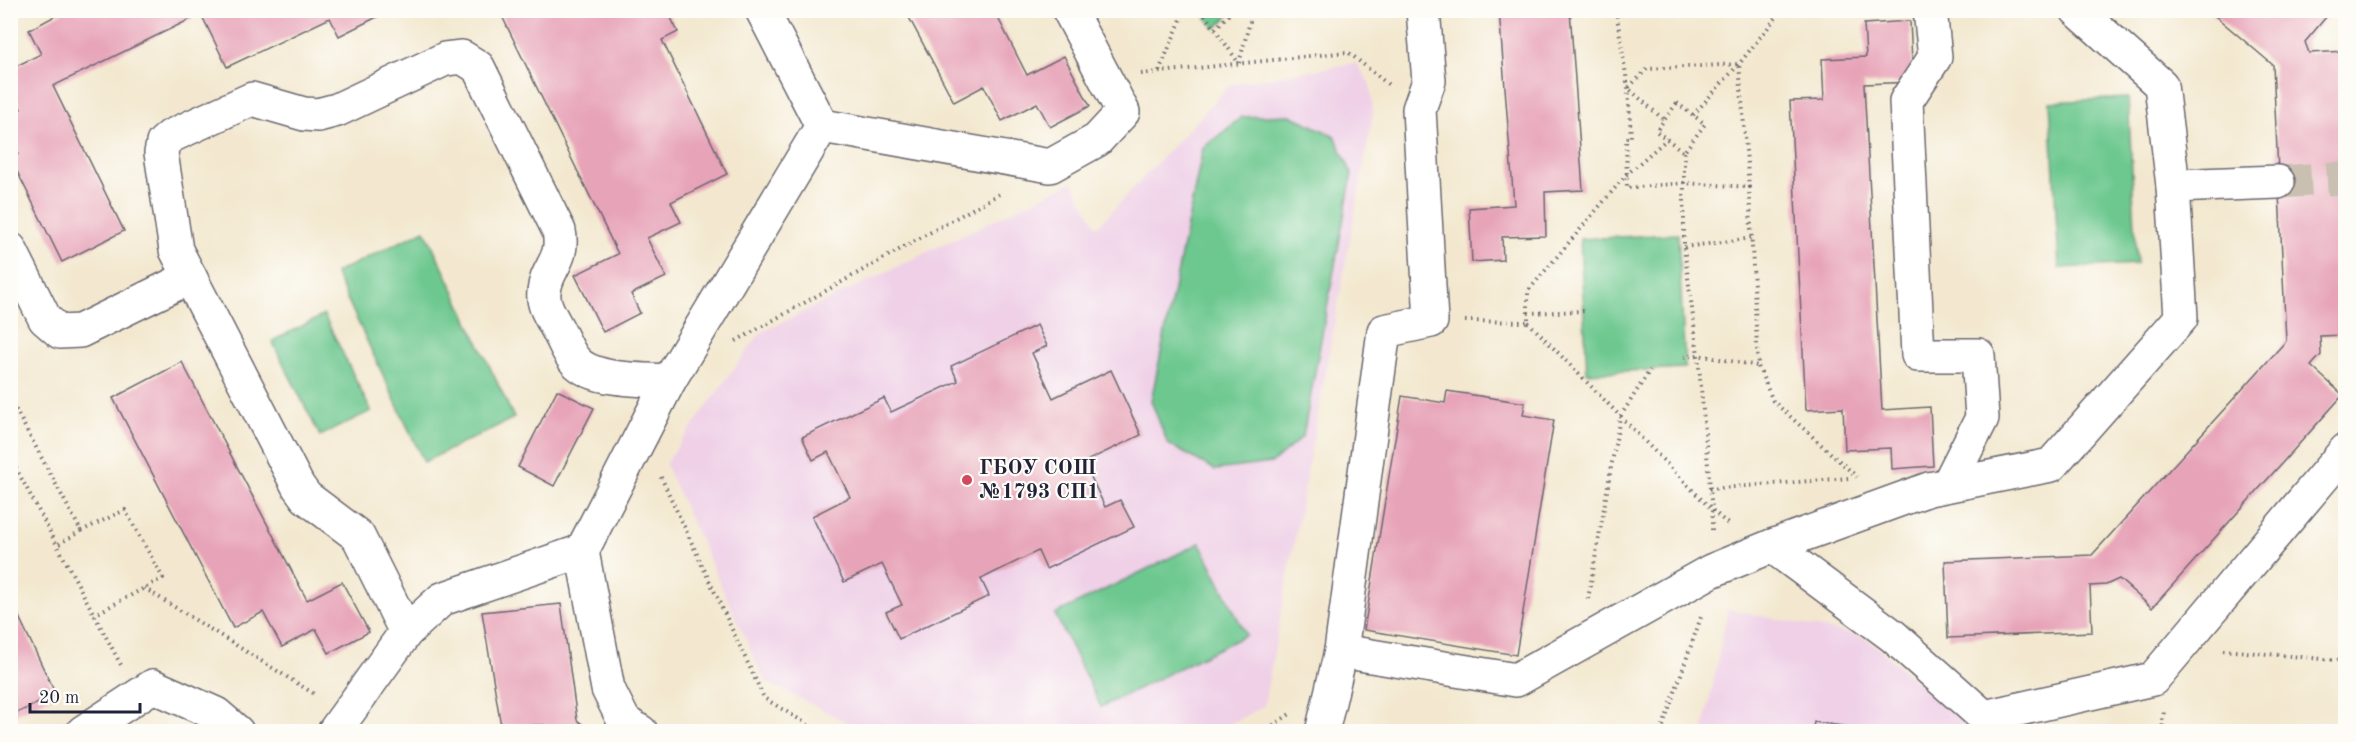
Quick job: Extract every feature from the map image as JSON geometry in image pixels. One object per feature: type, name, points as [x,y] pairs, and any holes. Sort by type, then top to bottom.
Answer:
[{"type":"lane","points":[[762,10],[822,126]]},
{"type":"lane","points":[[822,126],[1050,166],[1097,140],[1123,112],[1069,10]]},
{"type":"lane","points":[[1322,732],[1341,651],[1384,331],[1431,321],[1419,109],[1429,81],[1423,10]]},
{"type":"lane","points":[[1930,10],[1935,57],[1906,101],[1918,355],[1978,355],[1982,418],[1948,485]]},
{"type":"lane","points":[[1341,651],[1516,680],[1711,571],[1766,548],[1929,489],[2051,465],[2181,318],[2173,186],[2161,85],[2077,10]]},
{"type":"lane","points":[[406,632],[363,542],[353,531],[306,497],[298,486],[176,250],[161,153],[163,143],[171,136],[252,99],[304,114],[318,115],[338,110],[445,59],[462,57],[478,67],[559,231],[561,243],[559,256],[543,294],[545,305],[573,360],[587,370],[608,376],[669,381]]},
{"type":"lane","points":[[642,732],[624,721],[608,689],[582,551],[669,381],[822,126]]},
{"type":"lane","points":[[2173,186],[2278,182]]},
{"type":"lane","points":[[10,249],[45,319],[60,332],[80,331],[190,277]]},
{"type":"lane","points":[[1766,548],[1893,636],[1984,717],[2153,679],[2346,450]]},
{"type":"lane","points":[[341,723],[406,632],[442,599],[582,551]]},
{"type":"lane","points":[[83,732],[153,686],[216,714],[237,732]]},
{"type":"path","points":[[1158,72],[1185,10]]},
{"type":"path","points":[[1201,10],[1239,63]]},
{"type":"path","points":[[1215,29],[1233,10]]},
{"type":"path","points":[[1239,63],[1253,10]]},
{"type":"path","points":[[1616,10],[1628,88],[1631,138],[1626,138],[1627,188],[1684,183],[1749,187]]},
{"type":"path","points":[[1692,115],[1739,64],[1782,10]]},
{"type":"path","points":[[1104,78],[1348,52],[1419,109]]},
{"type":"path","points":[[1628,88],[1647,69],[1739,64]]},
{"type":"path","points":[[1709,489],[1858,477],[1773,401],[1758,366],[1753,238],[1739,64]]},
{"type":"path","points":[[1628,88],[1664,120]]},
{"type":"path","points":[[1661,732],[1709,592],[1711,571],[1712,510],[1698,355],[1684,246],[1684,152],[1705,124],[1677,103],[1656,130],[1684,152]]},
{"type":"path","points":[[1667,139],[1626,175],[1528,291],[1528,322],[1712,510],[1766,548]]},
{"type":"path","points":[[726,347],[1050,166]]},
{"type":"path","points":[[1684,246],[1753,238]]},
{"type":"path","points":[[1528,313],[1584,311]]},
{"type":"path","points":[[1431,321],[1528,322]]},
{"type":"path","points":[[1684,357],[1698,355],[1758,366]]},
{"type":"path","points":[[1580,644],[1620,417],[1650,370]]},
{"type":"path","points":[[10,399],[81,531]]},
{"type":"path","points":[[641,435],[764,698],[820,732]]},
{"type":"path","points":[[10,457],[137,696]]},
{"type":"path","points":[[57,545],[125,510],[163,578],[94,615]]},
{"type":"path","points":[[144,588],[341,723]]},
{"type":"path","points":[[2181,646],[2346,661]]},
{"type":"shaded area","points":[[1356,63],[1370,84],[1373,114],[1264,706],[1217,731],[864,731],[765,681],[665,464],[760,333],[1072,182],[1097,227],[1231,84]]},
{"type":"shaded area","points":[[1728,609],[1865,637],[1973,731],[1703,732]]},
{"type":"green space","points":[[1201,11],[1233,11],[1215,29]]},
{"type":"green space","points":[[2128,98],[2137,264],[2059,268],[2050,102]]},
{"type":"green space","points":[[1290,115],[1335,136],[1352,174],[1303,436],[1272,463],[1215,470],[1168,444],[1151,401],[1203,148],[1242,117]]},
{"type":"green space","points":[[425,230],[514,418],[424,462],[335,273]]},
{"type":"green space","points":[[1678,234],[1685,368],[1587,373],[1580,239]]},
{"type":"green space","points":[[324,315],[371,411],[320,436],[272,341]]},
{"type":"green space","points":[[1200,543],[1246,635],[1101,707],[1055,614]]},
{"type":"building","points":[[66,10],[391,10],[339,36],[330,18],[227,67],[201,14],[53,86],[124,231],[62,262],[10,157],[18,154],[10,138],[10,114],[21,109],[10,87],[10,69],[41,54],[29,30]]},
{"type":"building","points":[[499,10],[667,10],[678,32],[662,40],[727,174],[671,202],[681,222],[647,238],[666,277],[631,294],[640,313],[603,332],[575,275],[618,254]]},
{"type":"building","points":[[905,10],[994,10],[1027,75],[1064,56],[1090,106],[1050,127],[1037,103],[1002,121],[984,86],[954,102]]},
{"type":"building","points":[[1499,10],[1570,10],[1583,190],[1545,192],[1546,236],[1502,237],[1503,260],[1472,262],[1469,208],[1514,205]]},
{"type":"building","points":[[2208,10],[2332,10],[2305,42],[2309,53],[2346,51],[2346,335],[2320,336],[2321,355],[2311,366],[2343,395],[2152,608],[2119,579],[2106,585],[2090,586],[2092,632],[1948,638],[1945,561],[2092,555],[2286,341],[2273,65]]},
{"type":"building","points":[[1910,21],[1913,82],[1864,84],[1882,410],[1930,407],[1933,466],[1892,469],[1891,448],[1845,450],[1843,408],[1806,410],[1790,101],[1824,100],[1822,59],[1866,57],[1864,24]]},
{"type":"building","name":"ГБОУ СОШ №1793 СП1","points":[[1037,325],[1047,346],[1032,353],[1053,398],[1111,370],[1141,435],[1084,462],[1105,507],[1120,500],[1134,527],[1046,569],[1038,551],[981,579],[989,596],[899,639],[886,612],[902,605],[882,564],[844,582],[812,516],[850,497],[828,452],[813,460],[802,437],[884,398],[891,412],[958,381],[951,366]]},
{"type":"building","points":[[182,362],[307,600],[342,582],[369,632],[329,653],[316,629],[282,647],[263,612],[233,628],[113,398]]},
{"type":"building","points":[[557,390],[594,408],[554,486],[518,467]]},
{"type":"building","points":[[1447,391],[1525,403],[1523,415],[1554,420],[1516,655],[1364,630],[1402,396],[1445,403]]},
{"type":"building","points":[[10,598],[56,695],[10,716]]},
{"type":"building","points":[[561,604],[577,720],[593,732],[546,732],[544,725],[501,726],[482,612]]},
{"type":"building","points":[[1814,722],[1870,730],[1870,732],[1812,732]]},
{"type":"tunnel","points":[[2278,182],[2346,178]]},
{"type":"place","name":"ГБОУ СОШ №1793 СП1","points":[[967,480]]}]
